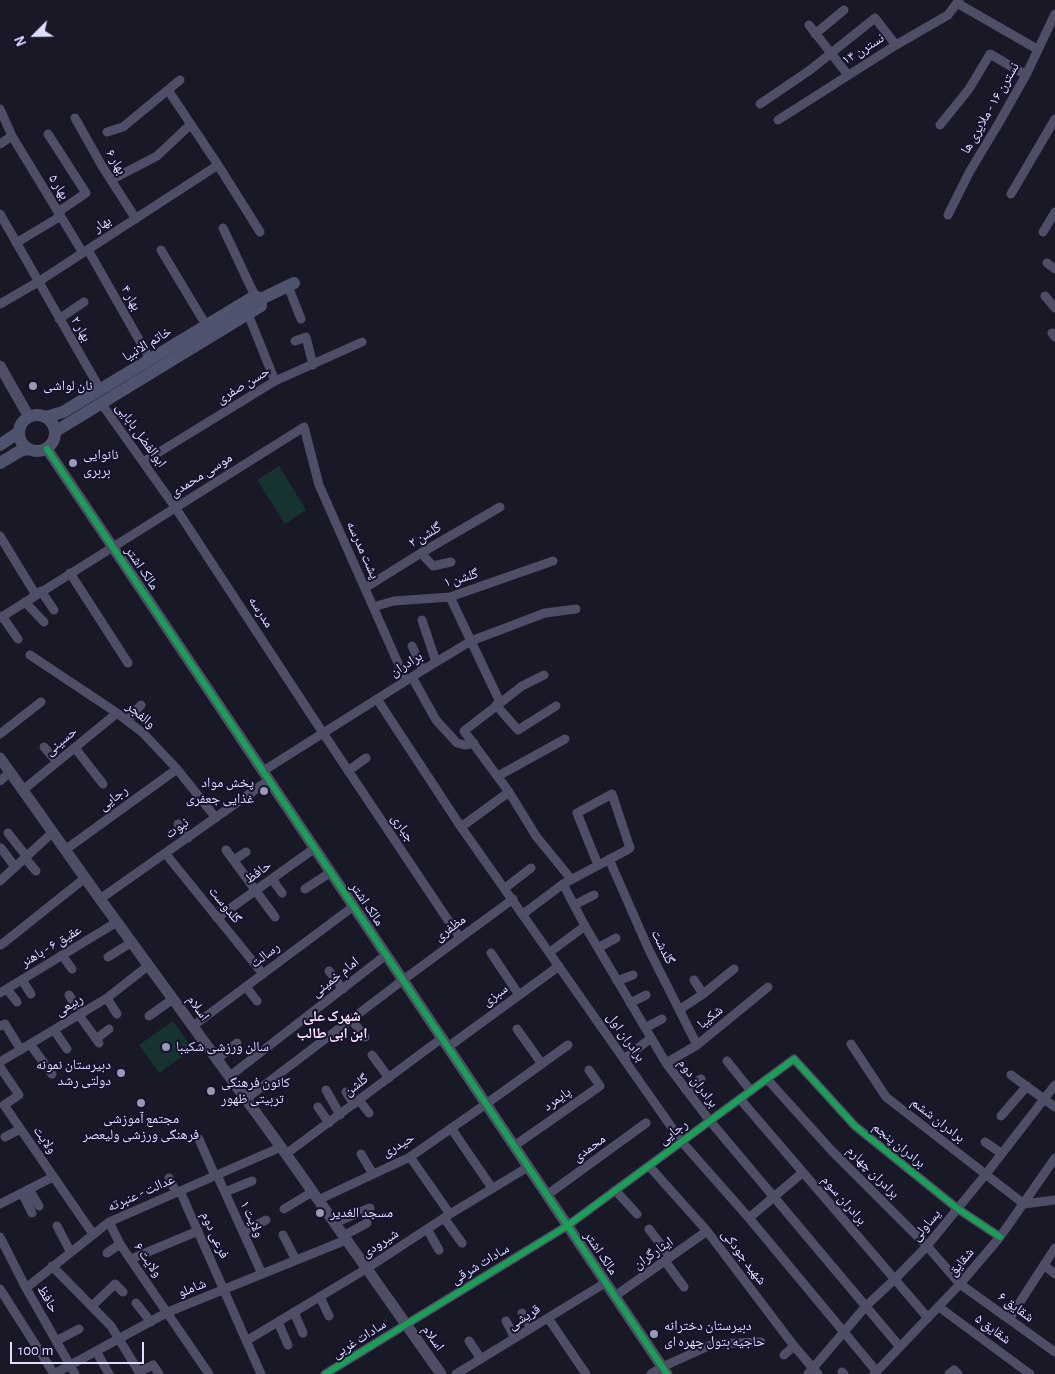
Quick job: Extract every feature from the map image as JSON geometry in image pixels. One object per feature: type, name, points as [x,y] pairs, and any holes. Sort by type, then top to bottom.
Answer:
[{"type":"main road","name":"خاتم الانبیا","points":[[46,417],[63,412],[206,325],[258,297],[291,284]]},
{"type":"main road","name":"خاتم الانبیا","points":[[56,431],[261,306],[258,297]]},
{"type":"main road","points":[[41,415],[46,417],[51,421],[56,431],[54,441],[47,448],[38,452],[28,449],[21,442],[19,432],[22,423],[29,416],[41,415]]},
{"type":"main road","points":[[0,445],[19,432]]},
{"type":"main road","points":[[0,463],[20,451],[28,449]]},
{"type":"street","name":"نسترن ۱۴","points":[[778,120],[896,45],[948,15],[958,2]]},
{"type":"street","points":[[958,2],[1037,49]]},
{"type":"street","points":[[816,34],[844,10]]},
{"type":"street","points":[[760,104],[810,70],[875,18],[896,45]]},
{"type":"street","name":"نسترن ۱۶ - ملایری ها","points":[[948,216],[970,171],[1026,75],[1037,49],[1054,19]]},
{"type":"street","points":[[809,25],[848,75]]},
{"type":"street","points":[[940,125],[969,89],[990,54],[1026,75]]},
{"type":"street","points":[[107,132],[123,127],[180,80]]},
{"type":"street","points":[[168,90],[260,232]]},
{"type":"street","name":"بهار ۵","points":[[0,109],[12,136],[59,214],[86,251]]},
{"type":"street","name":"بهار ۶","points":[[75,118],[136,219]]},
{"type":"street","points":[[1011,194],[1055,119]]},
{"type":"street","points":[[111,180],[157,156],[191,124]]},
{"type":"street","points":[[16,242],[59,214],[86,193],[48,134]]},
{"type":"street","points":[[0,144],[12,136]]},
{"type":"street","name":"بهار","points":[[0,304],[38,282],[218,165]]},
{"type":"street","points":[[1043,232],[1055,212]]},
{"type":"street","name":"بهار ۲","points":[[0,214],[100,389]]},
{"type":"street","points":[[223,228],[258,297]]},
{"type":"street","points":[[161,250],[206,325]]},
{"type":"street","name":"بهار ۴","points":[[86,251],[150,359]]},
{"type":"street","points":[[1047,263],[1055,269]]},
{"type":"street","points":[[291,284],[301,320]]},
{"type":"street","points":[[1045,296],[1055,307]]},
{"type":"street","points":[[59,318],[84,302]]},
{"type":"street","points":[[248,314],[275,381]]},
{"type":"street","points":[[295,341],[306,337],[313,365]]},
{"type":"street","name":"حسن صفری","points":[[143,462],[275,381],[362,342]]},
{"type":"street","points":[[0,366],[29,416]]},
{"type":"street","name":"ابوالفضل بابایی","points":[[101,403],[175,507]]},
{"type":"street","name":"موسی محمدی","points":[[1,617],[304,427]]},
{"type":"street","name":"پشت مدرسه","points":[[304,427],[318,485],[373,607],[409,679]]},
{"type":"street","name":"مالک اشتر","points":[[47,448],[664,1370]]},
{"type":"street","name":"مدرسه","points":[[175,507],[323,733]]},
{"type":"street","name":"گلشن ۲","points":[[365,588],[500,507]]},
{"type":"street","points":[[0,536],[39,593],[54,610]]},
{"type":"street","points":[[421,553],[433,566],[451,562]]},
{"type":"street","name":"گلشن ۱","points":[[373,607],[394,601],[450,597],[553,561]]},
{"type":"street","points":[[70,573],[128,663]]},
{"type":"street","points":[[450,597],[498,704],[518,730],[556,706]]},
{"type":"street","points":[[25,602],[44,622]]},
{"type":"street","name":"برادران","points":[[266,775],[323,733],[471,641],[545,613],[576,609]]},
{"type":"street","points":[[1,617],[18,639]]},
{"type":"street","points":[[422,620],[436,662]]},
{"type":"street","points":[[412,646],[423,670]]},
{"type":"street","name":"والفجر","points":[[30,655],[117,713],[143,733],[177,769],[216,818]]},
{"type":"street","points":[[498,704],[522,686],[544,675]]},
{"type":"street","points":[[409,679],[436,720],[457,742],[465,745],[474,743]]},
{"type":"street","name":"برادران اول","points":[[377,699],[461,827],[682,1142],[749,1218],[876,1373]]},
{"type":"street","points":[[0,734],[41,702]]},
{"type":"street","name":"برادران دوم","points":[[498,704],[464,731],[509,792],[567,882],[574,905],[585,926],[666,1063],[710,1121],[900,1347]]},
{"type":"street","points":[[127,720],[141,705]]},
{"type":"street","name":"حسینی","points":[[23,790],[117,713]]},
{"type":"street","name":"جباری","points":[[323,733],[460,938]]},
{"type":"street","points":[[498,776],[566,739]]},
{"type":"street","points":[[44,747],[57,762]]},
{"type":"street","points":[[75,748],[94,766],[103,784]]},
{"type":"street","name":"اسلام","points":[[0,758],[100,899],[284,1151],[441,1374]]},
{"type":"street","points":[[348,771],[366,758]]},
{"type":"street","name":"رجایی","points":[[65,850],[177,769]]},
{"type":"street","points":[[0,781],[10,772]]},
{"type":"street","name":"نبوت","points":[[100,899],[216,818],[266,775]]},
{"type":"street","points":[[461,827],[509,792]]},
{"type":"street","points":[[523,914],[567,882],[630,848],[612,794],[576,813],[598,865]]},
{"type":"street","points":[[178,824],[188,838]]},
{"type":"street","points":[[0,881],[53,832]]},
{"type":"street","points":[[8,833],[36,871]]},
{"type":"street","points":[[1,848],[15,867]]},
{"type":"street","name":"حافظ","points":[[218,918],[315,848]]},
{"type":"street","points":[[226,850],[275,917]]},
{"type":"street","points":[[234,860],[246,852]]},
{"type":"street","name":"گلدوست","points":[[165,853],[263,974]]},
{"type":"street","name":"گلدشت","points":[[609,859],[649,950],[697,1045]]},
{"type":"street","points":[[505,888],[531,868]]},
{"type":"street","points":[[305,889],[331,872]]},
{"type":"street","points":[[1,945],[85,878]]},
{"type":"street","points":[[272,879],[282,893]]},
{"type":"street","points":[[574,905],[594,895]]},
{"type":"street","name":"مظفری","points":[[246,1099],[512,899]]},
{"type":"street","name":"رسالت","points":[[193,1026],[354,906]]},
{"type":"street","name":"عقیق ۶ - باهنر","points":[[4,991],[117,922]]},
{"type":"street","points":[[550,952],[585,926]]},
{"type":"street","points":[[598,948],[616,938]]},
{"type":"street","points":[[108,957],[132,942]]},
{"type":"street","points":[[491,953],[519,995]]},
{"type":"street","points":[[62,955],[72,969]]},
{"type":"street","name":"امام خمینی","points":[[230,1076],[386,955]]},
{"type":"street","name":"ربیعی","points":[[0,1062],[107,998],[149,965]]},
{"type":"street","name":"سبزی","points":[[445,1042],[519,995],[559,966]]},
{"type":"street","points":[[679,1010],[704,994],[734,969]]},
{"type":"street","points":[[329,972],[343,989]]},
{"type":"street","points":[[617,981],[634,974]]},
{"type":"street","points":[[22,980],[31,994]]},
{"type":"street","points":[[694,980],[704,994]]},
{"type":"street","points":[[246,987],[257,1001]]},
{"type":"street","name":"شکیبا","points":[[666,1063],[697,1045],[768,987]]},
{"type":"street","points":[[4,991],[17,1002]]},
{"type":"street","points":[[69,995],[97,1041],[109,1029]]},
{"type":"street","points":[[630,1003],[646,995]]},
{"type":"street","points":[[107,998],[117,1014]]},
{"type":"street","points":[[149,1016],[173,999]]},
{"type":"street","points":[[351,1019],[365,1036]]},
{"type":"street","points":[[645,1028],[662,1019]]},
{"type":"street","points":[[0,1026],[5,1024],[21,1050]]},
{"type":"street","points":[[517,1029],[542,1064]]},
{"type":"street","points":[[54,1030],[67,1049]]},
{"type":"street","points":[[624,1058],[651,1038]]},
{"type":"street","name":"گلشن","points":[[284,1151],[329,1123],[390,1078],[445,1042]]},
{"type":"street","points":[[217,1059],[237,1043]]},
{"type":"street","points":[[30,1044],[52,1074]]},
{"type":"street","name":"برادران ششم","points":[[851,1044],[886,1097],[1024,1204]]},
{"type":"street","name":"حیدری","points":[[284,1209],[373,1174],[410,1157],[568,1045]]},
{"type":"street","points":[[372,1055],[390,1078]]},
{"type":"street","name":"رجایی","points":[[567,1226],[794,1059]]},
{"type":"street","name":"برادران پنجم","points":[[794,1059],[855,1126],[958,1209],[1000,1237]]},
{"type":"street","points":[[727,1061],[751,1091]]},
{"type":"street","name":"ولایت","points":[[0,1067],[19,1095],[4,1105],[93,1234]]},
{"type":"street","name":"پایمرد","points":[[514,1146],[600,1086],[589,1070]]},
{"type":"street","points":[[1012,1075],[1055,1107]]},
{"type":"street","points":[[686,1090],[701,1079]]},
{"type":"street","name":"برادران چهارم","points":[[767,1079],[830,1150],[927,1246],[960,1284]]},
{"type":"street","name":"یساولی","points":[[813,1372],[866,1306],[927,1246],[1055,1085]]},
{"type":"street","points":[[1001,1116],[1027,1086]]},
{"type":"street","points":[[326,1090],[340,1114]]},
{"type":"street","points":[[346,1092],[368,1114]]},
{"type":"street","name":"برادران سوم","points":[[740,1099],[928,1318]]},
{"type":"street","points":[[318,1107],[329,1123]]},
{"type":"street","name":"محمدی","points":[[547,1195],[646,1123]]},
{"type":"street","points":[[451,1128],[492,1188]]},
{"type":"street","points":[[5,1137],[20,1129]]},
{"type":"street","name":"ولایت ۱","points":[[199,1139],[262,1274]]},
{"type":"street","points":[[985,1142],[1001,1153]]},
{"type":"street","name":"عدالت - عنبرته","points":[[26,1288],[70,1251],[109,1222],[216,1175],[284,1151]]},
{"type":"street","points":[[361,1154],[373,1174]]},
{"type":"street","points":[[410,1157],[462,1243]]},
{"type":"street","name":"شقایق","points":[[876,1373],[960,1284],[1000,1237],[1055,1158]]},
{"type":"street","name":"شهید جودکی","points":[[649,1166],[707,1231],[813,1372]]},
{"type":"street","name":"شیرودی","points":[[246,1341],[366,1269],[447,1216],[528,1167]]},
{"type":"street","points":[[749,1218],[802,1173]]},
{"type":"street","points":[[0,1204],[53,1177]]},
{"type":"street","name":"فرعی دوم","points":[[168,1178],[178,1192],[198,1231],[261,1374]]},
{"type":"street","points":[[225,1192],[252,1181]]},
{"type":"street","points":[[615,1190],[636,1214]]},
{"type":"street","points":[[26,1191],[35,1210]]},
{"type":"street","points":[[1024,1204],[1055,1200]]},
{"type":"street","points":[[334,1223],[370,1208]]},
{"type":"street","points":[[243,1232],[266,1220]]},
{"type":"street","name":"ولایت ۶","points":[[109,1222],[120,1244],[209,1374]]},
{"type":"street","name":"شاملو","points":[[54,1374],[168,1312],[296,1260],[345,1238],[367,1223]]},
{"type":"street","points":[[57,1226],[70,1251]]},
{"type":"street","name":"سادات شرقی","points":[[405,1324],[567,1226]]},
{"type":"street","points":[[427,1229],[439,1250]]},
{"type":"street","points":[[649,1229],[684,1287]]},
{"type":"street","points":[[131,1259],[198,1231]]},
{"type":"street","name":"ایثارگران","points":[[615,1296],[707,1231]]},
{"type":"street","points":[[283,1235],[296,1260]]},
{"type":"street","name":"حافظ","points":[[0,1237],[26,1288],[75,1374]]},
{"type":"street","points":[[107,1253],[120,1244]]},
{"type":"street","points":[[1009,1319],[1055,1248]]},
{"type":"street","points":[[1044,1265],[1055,1274]]},
{"type":"street","points":[[52,1266],[111,1326],[139,1372],[153,1364],[159,1374]]},
{"type":"street","name":"قریشی","points":[[456,1374],[605,1282]]},
{"type":"street","points":[[92,1306],[115,1284],[122,1292]]},
{"type":"street","name":"شقایق ۶","points":[[960,1284],[1055,1352]]},
{"type":"street","points":[[0,1289],[54,1374]]},
{"type":"street","points":[[320,1297],[329,1316]]},
{"type":"street","points":[[136,1303],[151,1322]]},
{"type":"street","name":"شقایق ۵","points":[[939,1307],[1030,1374]]},
{"type":"street","points":[[294,1312],[303,1333]]},
{"type":"street","points":[[522,1313],[532,1328]]},
{"type":"street","points":[[548,1318],[586,1374]]},
{"type":"street","points":[[506,1321],[515,1338]]},
{"type":"street","points":[[278,1322],[288,1345]]},
{"type":"street","name":"سادات غربی","points":[[325,1374],[405,1324]]},
{"type":"street","points":[[56,1341],[79,1329]]},
{"type":"street","points":[[469,1341],[481,1359]]},
{"type":"street","points":[[651,1374],[664,1370],[713,1344],[761,1342]]},
{"type":"street","points":[[784,1355],[794,1346]]},
{"type":"street","points":[[96,1351],[109,1374]]},
{"type":"green space","points":[[279,466],[306,510],[285,524],[257,480]]},
{"type":"green space","name":"سالن ورزشی شکیبا","points":[[173,1021],[193,1049],[159,1073],[139,1045]]},
{"type":"cycle path","points":[[47,449],[667,1374]]},
{"type":"cycle path","points":[[325,1374],[567,1226],[794,1059],[855,1126],[958,1209],[1000,1237]]},
{"type":"place","name":"نان لواشی","points":[[33,386]]},
{"type":"place","name":"نانوایی بربری","points":[[73,463]]},
{"type":"place","name":"پخش مواد غذایی جعفری","points":[[264,791]]},
{"type":"place","name":"سالن ورزشی شکیبا","points":[[166,1047]]},
{"type":"place","name":"دبیرستان نمونه دولتی رشد","points":[[121,1073]]},
{"type":"place","name":"کانون فرهنگی تربیتی ظهور","points":[[211,1091]]},
{"type":"place","name":"مجتمع آموزشی فرهنگی ورزشی ولیعصر","points":[[141,1103]]},
{"type":"place","name":"مسجد الغدیر","points":[[320,1213]]},
{"type":"place","name":"دبیرستان دخترانه حاجیه بتول چهره ای","points":[[654,1334]]},
{"type":"district","name":"شهرک علی ابن ابی طالب","points":[[332,1024]]}]
